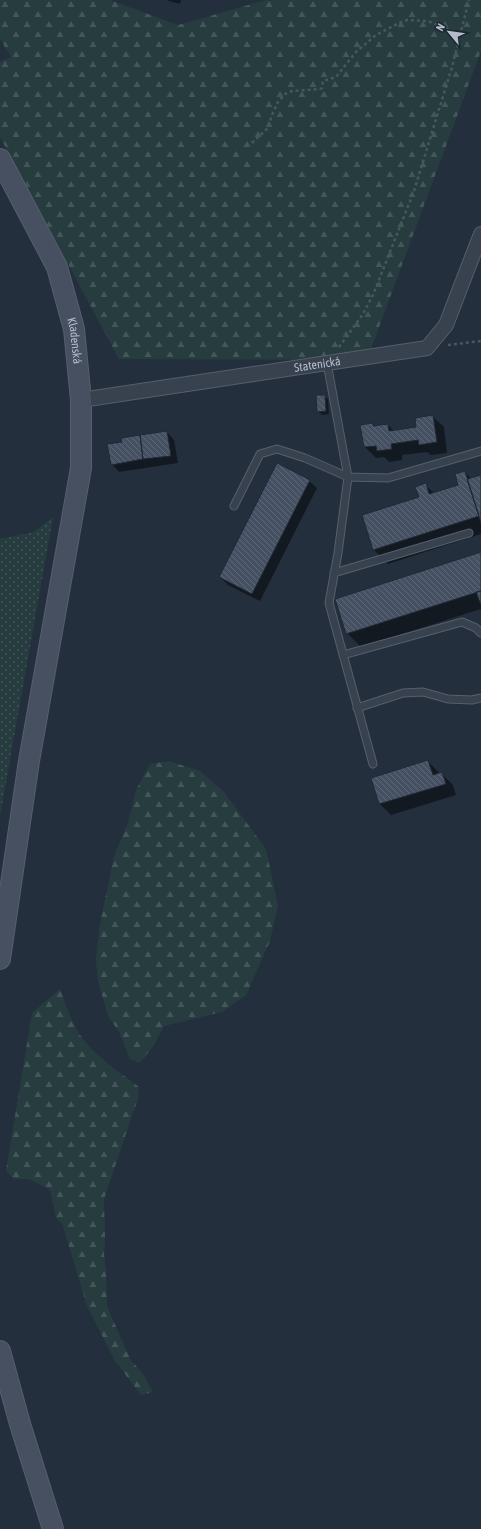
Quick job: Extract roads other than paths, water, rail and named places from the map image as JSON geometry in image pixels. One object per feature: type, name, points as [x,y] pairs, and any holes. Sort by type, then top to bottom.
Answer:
[{"type":"street","name":"Kladenská","points":[[0,160],[57,267],[74,329],[81,400],[81,468],[29,760],[0,959]]},
{"type":"street","name":"Statenická","points":[[81,400],[427,348],[446,325],[481,234]]},
{"type":"street","points":[[0,1350],[20,1424],[53,1529]]},
{"type":"lane","points":[[327,363],[348,477],[329,603],[373,764]]},
{"type":"lane","points":[[234,506],[260,454],[277,449],[305,458],[348,477],[388,478],[481,451]]},
{"type":"lane","points":[[334,573],[469,533]]},
{"type":"lane","points":[[343,656],[462,622],[476,628],[481,633]]},
{"type":"lane","points":[[358,708],[404,693],[423,692],[448,699],[472,700],[481,698]]}]
